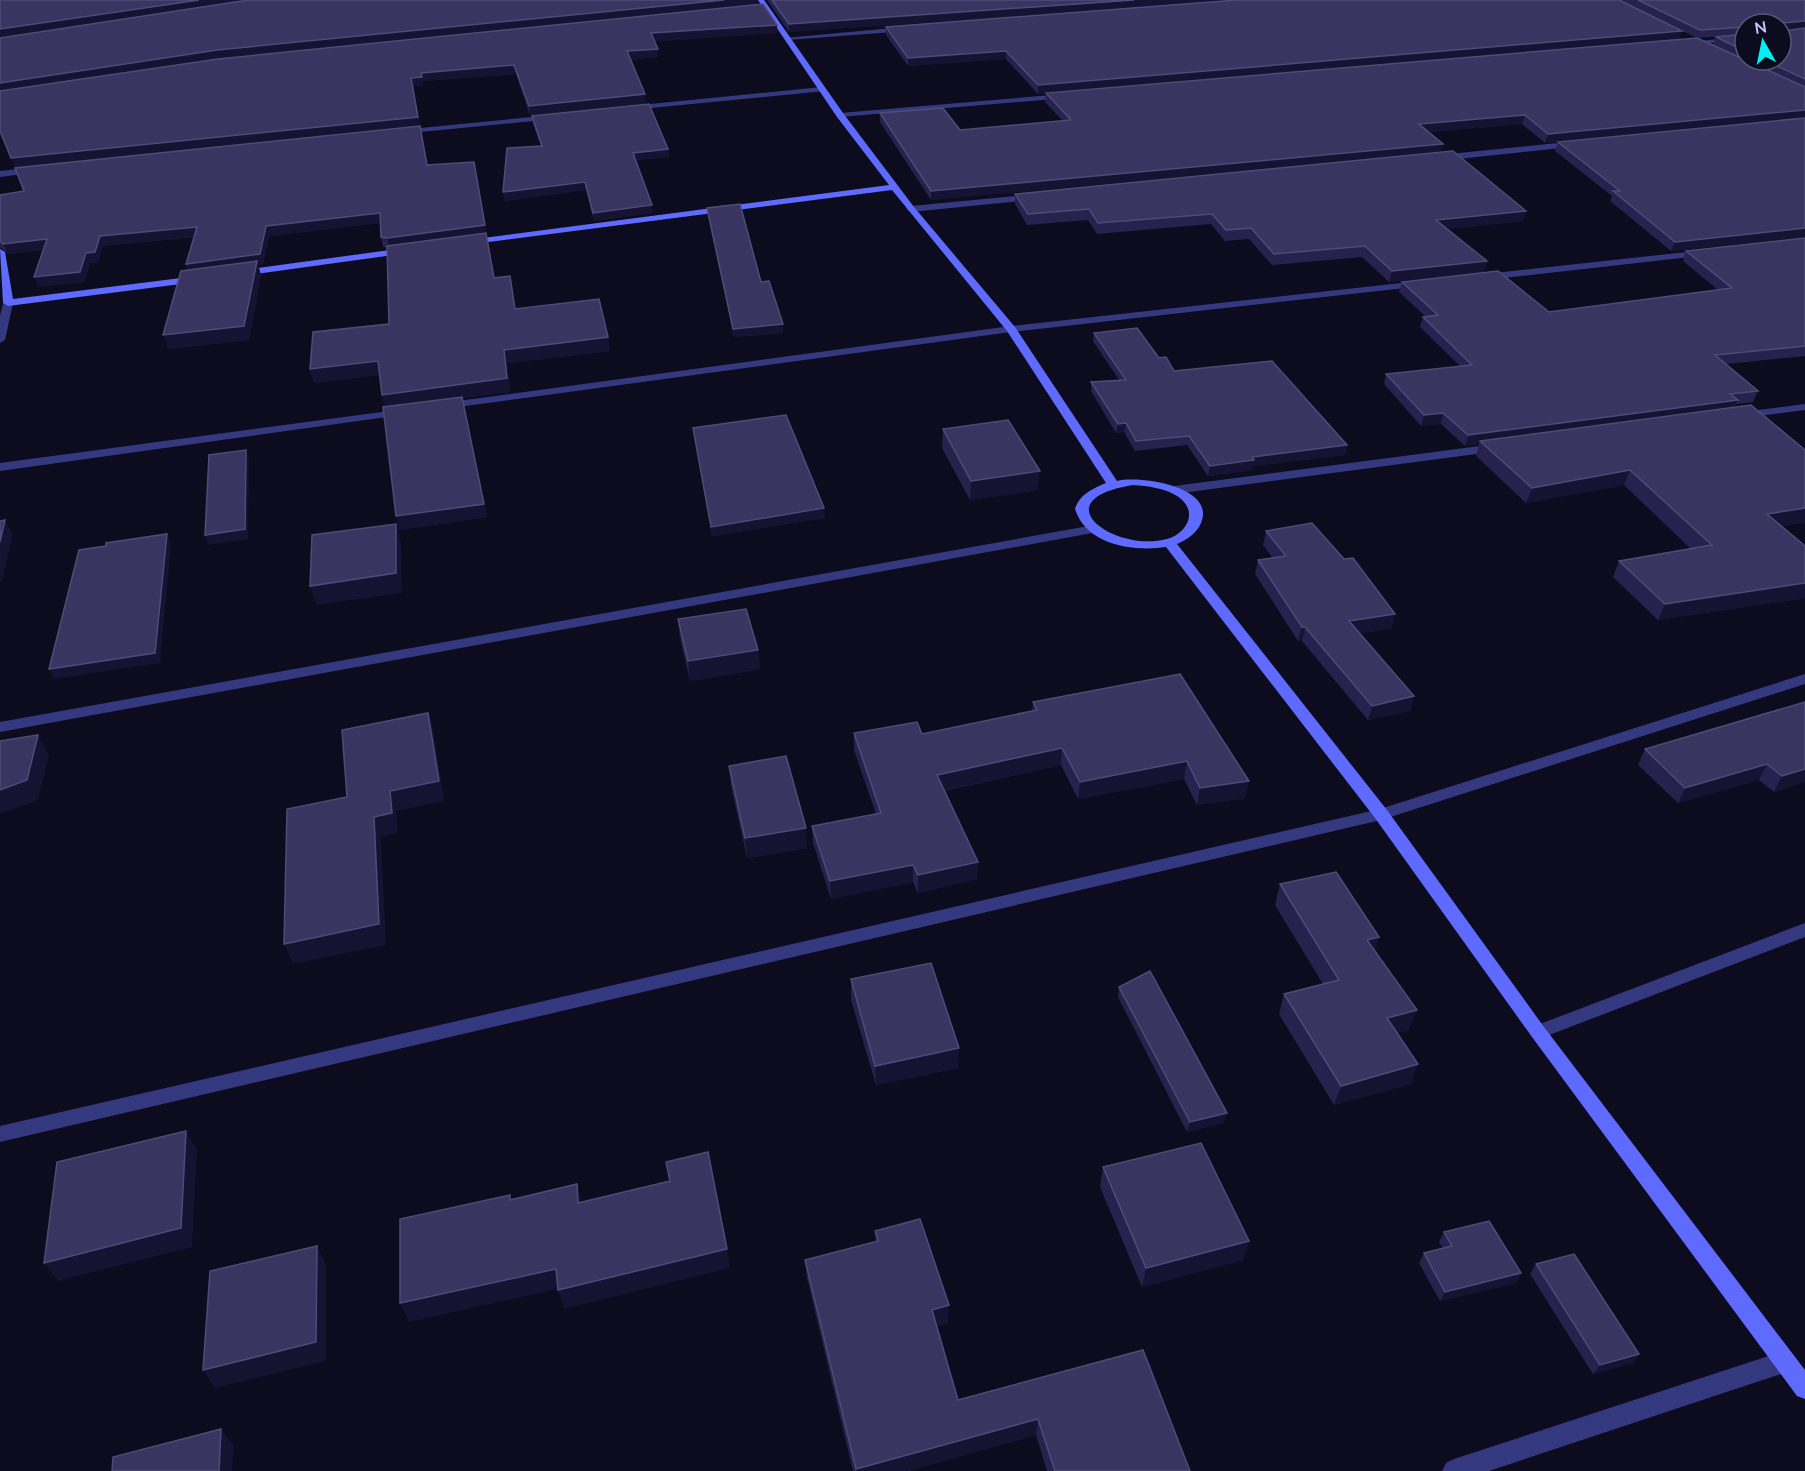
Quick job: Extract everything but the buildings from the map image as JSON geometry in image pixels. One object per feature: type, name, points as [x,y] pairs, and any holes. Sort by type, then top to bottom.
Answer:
[{"type":"main road","points":[[761,0],[840,115],[911,209],[1011,329],[1112,483]]},
{"type":"main road","points":[[458,244],[896,187]]},
{"type":"main road","points":[[233,274],[411,251]]},
{"type":"main road","points":[[0,252],[8,303],[209,277]]},
{"type":"main road","points":[[1132,481],[1154,483],[1174,490],[1188,499],[1196,511],[1195,524],[1186,534],[1169,542],[1129,543],[1109,537],[1094,529],[1085,519],[1082,508],[1086,497],[1096,489],[1112,483],[1132,481]]},
{"type":"main road","points":[[1169,542],[1381,814],[1538,1032],[1805,1388]]},
{"type":"street","points":[[754,9],[766,8]]},
{"type":"street","points":[[788,38],[917,28]]},
{"type":"street","points":[[1677,33],[1716,52]]},
{"type":"street","points":[[1673,44],[1733,39]]},
{"type":"street","points":[[620,110],[822,88]]},
{"type":"street","points":[[840,115],[1078,95]]},
{"type":"street","points":[[393,133],[560,116]]},
{"type":"street","points":[[1423,159],[1590,143]]},
{"type":"street","points":[[0,174],[48,169]]},
{"type":"street","points":[[911,209],[1042,196]]},
{"type":"street","points":[[1473,278],[1722,251]]},
{"type":"street","points":[[0,467],[1011,329],[1426,283]]},
{"type":"street","points":[[0,340],[8,303]]},
{"type":"street","points":[[1735,416],[1805,407]]},
{"type":"street","points":[[1174,490],[1513,445]]},
{"type":"street","points":[[0,727],[1094,529]]},
{"type":"street","points":[[0,1134],[1381,814],[1805,679]]},
{"type":"street","points":[[1538,1032],[1805,930]]},
{"type":"street","points":[[1454,1471],[1784,1362]]}]
